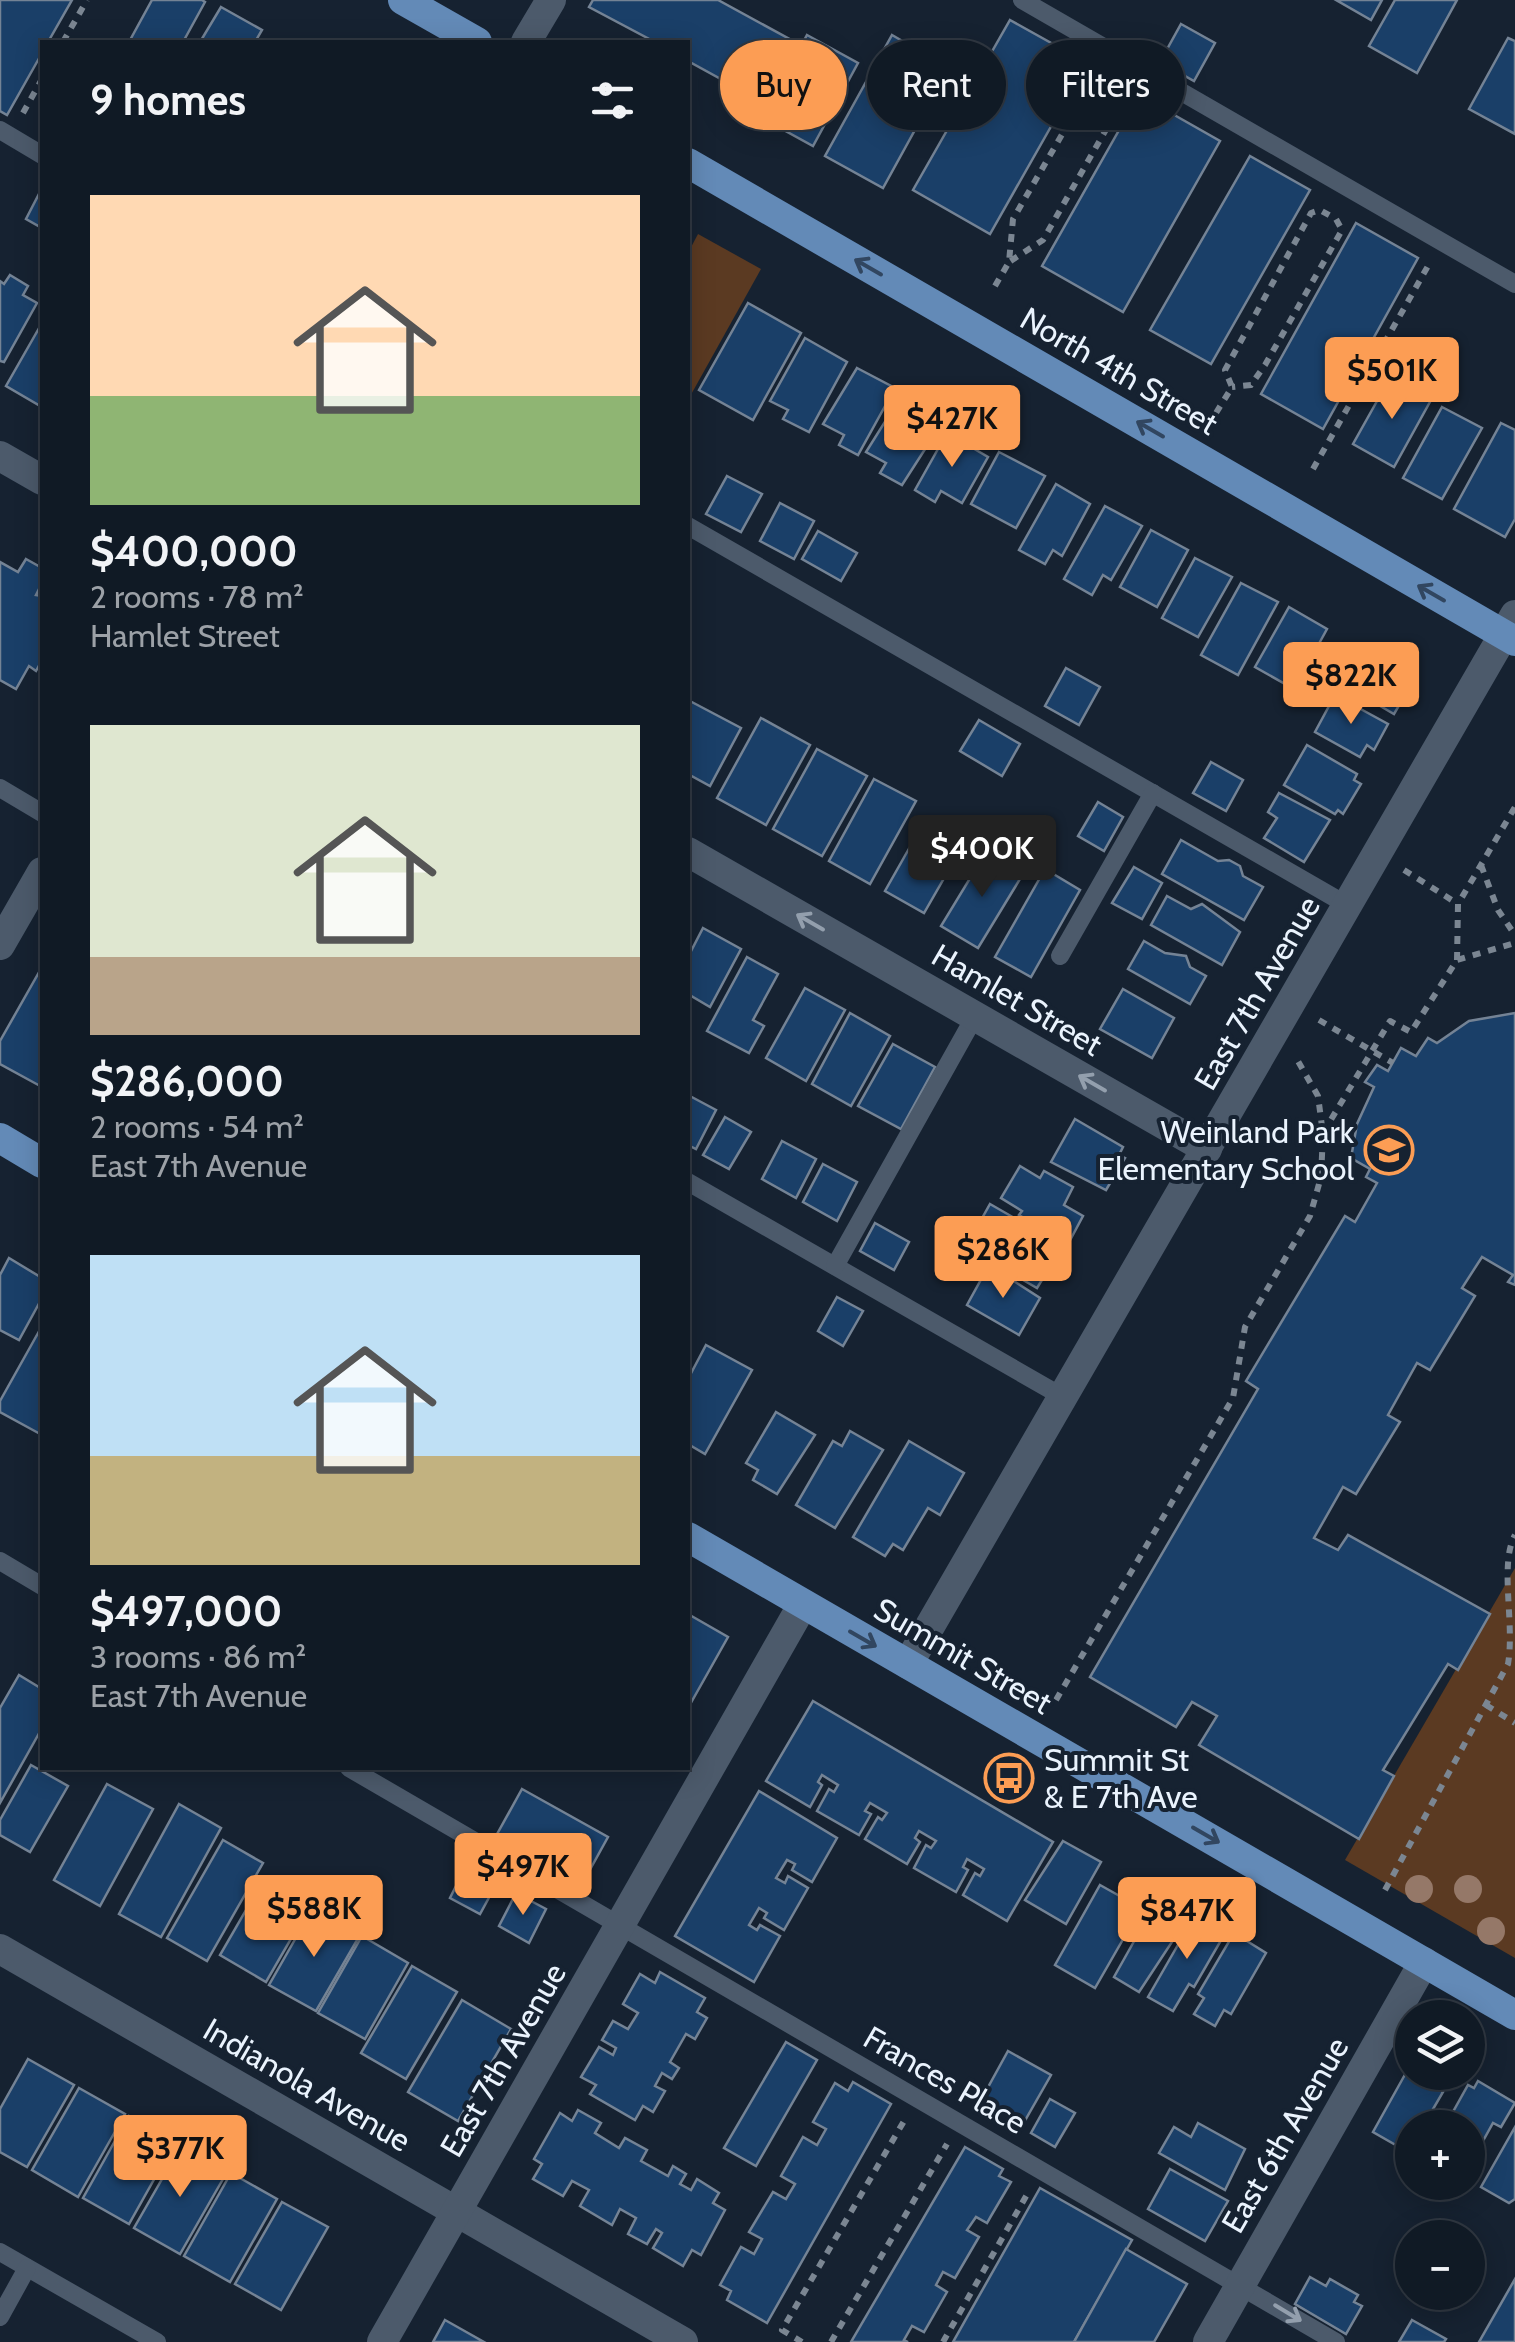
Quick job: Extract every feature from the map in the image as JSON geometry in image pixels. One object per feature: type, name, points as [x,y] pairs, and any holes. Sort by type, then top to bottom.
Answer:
[{"type":"main road","points":[[403,0],[473,40]]},
{"type":"main road","name":"North 4th Street","points":[[690,164],[1511,631]]},
{"type":"main road","points":[[0,1138],[40,1162]]},
{"type":"main road","name":"Summit Street","points":[[690,1538],[1515,2015]]},
{"type":"street","points":[[527,40],[550,0]]},
{"type":"street","points":[[0,456],[40,479]]},
{"type":"street","name":"East 7th Avenue","points":[[908,1664],[1511,631]]},
{"type":"street","name":"Hamlet Street","points":[[690,853],[1207,1148]]},
{"type":"street","points":[[0,945],[40,875]]},
{"type":"street","name":"East 7th Avenue","points":[[382,2342],[803,1604]]},
{"type":"street","name":"Indianola Avenue","points":[[0,1950],[683,2342]]},
{"type":"street","name":"East 6th Avenue","points":[[1208,2342],[1424,1962]]},
{"type":"lane","points":[[1022,0],[1515,284]]},
{"type":"lane","points":[[5,133],[40,154]]},
{"type":"lane","points":[[690,527],[1348,905]]},
{"type":"lane","points":[[0,788],[40,812]]},
{"type":"lane","points":[[1060,956],[1152,793]]},
{"type":"lane","points":[[835,1266],[975,1016]]},
{"type":"lane","points":[[690,1183],[1064,1397]]},
{"type":"lane","points":[[0,1560],[40,1585]]},
{"type":"lane","name":"Frances Place","points":[[352,1770],[1336,2342]]},
{"type":"lane","points":[[0,2252],[156,2342]]},
{"type":"lane","points":[[0,2316],[27,2268]]},
{"type":"path","points":[[64,40],[87,0]]},
{"type":"path","points":[[5,133],[40,82]]},
{"type":"path","points":[[995,286],[1010,262],[1043,240],[1120,105],[1114,94],[1098,86],[1089,88],[1013,219],[1010,262]]},
{"type":"path","points":[[1320,210],[1336,219],[1342,230],[1251,386],[1232,387],[1225,370],[1236,344],[1311,213],[1320,210]]},
{"type":"path","points":[[1313,469],[1442,242]]},
{"type":"path","points":[[1216,413],[1232,387]]},
{"type":"path","points":[[1323,1134],[1390,1021],[1411,1032],[1457,960],[1458,904],[1515,806]]},
{"type":"path","points":[[1481,865],[1498,910],[1515,935]]},
{"type":"path","points":[[1402,869],[1458,904]]},
{"type":"path","points":[[1457,960],[1515,943]]},
{"type":"path","points":[[1314,1017],[1393,1062]]},
{"type":"path","points":[[1056,1700],[1232,1398],[1245,1326],[1310,1216],[1321,1177],[1323,1134],[1318,1096],[1292,1054]]},
{"type":"path","points":[[1385,1890],[1508,1664],[1514,1640],[1506,1551],[1515,1535]]},
{"type":"path","points":[[1486,1705],[1515,1724]]},
{"type":"path","points":[[802,2342],[782,2330],[917,2098]]},
{"type":"path","points":[[831,2342],[959,2122]]},
{"type":"path","points":[[943,2342],[1041,2170]]},
{"type":"shaded area","points":[[698,234],[761,269],[690,396],[690,249]]},
{"type":"shaded area","points":[[1515,1568],[1515,1958],[1345,1860]]},
{"type":"building","points":[[0,0],[72,0],[49,40],[40,40],[40,57],[7,115],[0,111]]},
{"type":"building","points":[[152,0],[205,2],[184,40],[130,40]]},
{"type":"building","points":[[593,0],[718,0],[791,40],[720,40],[720,79],[690,62],[690,40],[651,40],[589,7]]},
{"type":"building","points":[[1336,0],[1382,0],[1371,20]]},
{"type":"building","points":[[1395,0],[1457,0],[1417,73],[1369,46]]},
{"type":"building","points":[[221,7],[262,30],[256,40],[201,40]]},
{"type":"building","points":[[1010,20],[1046,40],[1026,40],[1026,130],[1049,130],[990,234],[913,190],[947,130],[1006,130],[1006,40],[999,40]]},
{"type":"building","points":[[1181,24],[1215,43],[1194,81],[1185,76],[1185,40],[1172,40]]},
{"type":"building","points":[[1508,38],[1515,41],[1515,134],[1469,109]]},
{"type":"building","points":[[847,57],[858,63],[847,83]]},
{"type":"building","points":[[867,80],[867,130],[915,130],[883,188],[825,156],[839,130],[847,130],[847,116]]},
{"type":"building","points":[[1185,121],[1220,141],[1123,312],[1042,266],[1119,130],[1185,130]]},
{"type":"building","points":[[784,130],[822,130],[813,146]]},
{"type":"building","points":[[1250,156],[1310,190],[1211,364],[1150,330]]},
{"type":"building","points":[[40,192],[40,227],[26,219]]},
{"type":"building","points":[[1356,223],[1418,258],[1323,429],[1261,394]]},
{"type":"building","points":[[10,275],[28,286],[23,295],[37,303],[4,362],[0,361],[0,281],[4,284]]},
{"type":"building","points":[[748,303],[801,333],[753,420],[699,390]]},
{"type":"building","points":[[40,326],[40,406],[6,386]]},
{"type":"building","points":[[805,338],[847,362],[809,432],[783,419],[788,410],[770,401]]},
{"type":"building","points":[[857,368],[895,388],[858,455],[839,445],[844,435],[823,424]]},
{"type":"building","points":[[1390,378],[1431,400],[1394,467],[1353,444]]},
{"type":"building","points":[[903,393],[939,414],[932,426],[938,429],[902,485],[880,473],[886,463],[866,452]]},
{"type":"building","points":[[1442,407],[1482,428],[1442,499],[1403,478]]},
{"type":"building","points":[[1501,423],[1515,430],[1515,519],[1505,537],[1454,509]]},
{"type":"building","points":[[947,433],[988,457],[962,503],[941,491],[935,502],[915,490]]},
{"type":"building","points":[[999,452],[1045,476],[1016,528],[971,504]]},
{"type":"building","points":[[727,476],[762,494],[741,532],[706,514]]},
{"type":"building","points":[[1056,484],[1090,504],[1062,556],[1053,550],[1045,564],[1019,550]]},
{"type":"building","points":[[780,503],[814,521],[794,559],[760,541]]},
{"type":"building","points":[[1105,506],[1142,526],[1111,580],[1103,575],[1092,595],[1064,579]]},
{"type":"building","points":[[1151,530],[1188,550],[1157,607],[1120,587]]},
{"type":"building","points":[[818,531],[857,553],[841,581],[802,559]]},
{"type":"building","points":[[1195,558],[1232,577],[1198,637],[1162,618]]},
{"type":"building","points":[[26,559],[40,567],[36,595],[40,596],[40,664],[36,671],[29,666],[16,689],[0,680],[0,562],[18,572]]},
{"type":"building","points":[[1241,583],[1278,602],[1238,675],[1201,655]]},
{"type":"building","points":[[1289,607],[1327,629],[1294,689],[1255,667]]},
{"type":"building","points":[[1363,644],[1417,675],[1394,714],[1341,683]]},
{"type":"building","points":[[1066,668],[1100,687],[1079,725],[1045,706]]},
{"type":"building","points":[[1335,695],[1388,724],[1374,750],[1367,745],[1360,757],[1315,732]]},
{"type":"building","points":[[690,701],[741,728],[710,786],[690,775]]},
{"type":"building","points":[[761,718],[810,745],[766,825],[717,798]]},
{"type":"building","points":[[979,720],[1020,744],[1002,776],[960,751]]},
{"type":"building","points":[[1307,745],[1357,774],[1354,780],[1361,784],[1343,814],[1338,810],[1335,814],[1284,785]]},
{"type":"building","points":[[817,749],[867,776],[822,856],[773,829]]},
{"type":"building","points":[[1211,762],[1243,780],[1226,811],[1193,793]]},
{"type":"building","points":[[874,779],[916,801],[870,884],[829,861]]},
{"type":"building","points":[[1279,793],[1330,820],[1304,862],[1264,838],[1277,818],[1268,812]]},
{"type":"building","points":[[1098,802],[1123,817],[1104,851],[1078,836]]},
{"type":"building","points":[[927,817],[966,840],[924,913],[885,891]]},
{"type":"building","points":[[1181,840],[1218,861],[1229,860],[1240,866],[1243,876],[1263,887],[1244,920],[1162,874]]},
{"type":"building","points":[[986,852],[1023,874],[978,948],[941,926]]},
{"type":"building","points":[[1134,867],[1162,883],[1142,919],[1112,903]]},
{"type":"building","points":[[1045,869],[1080,890],[1031,977],[995,957]]},
{"type":"building","points":[[1167,896],[1191,909],[1202,904],[1240,932],[1222,965],[1151,925]]},
{"type":"building","points":[[703,928],[741,949],[710,1007],[690,995],[690,953]]},
{"type":"building","points":[[1144,941],[1165,953],[1186,956],[1190,967],[1206,976],[1190,1004],[1128,969]]},
{"type":"building","points":[[747,957],[778,974],[753,1020],[764,1026],[749,1053],[707,1031]]},
{"type":"building","points":[[40,971],[40,1086],[0,1064],[0,1041]]},
{"type":"building","points":[[805,988],[845,1010],[806,1081],[766,1058]]},
{"type":"building","points":[[1123,989],[1174,1018],[1152,1058],[1100,1029]]},
{"type":"building","points":[[850,1013],[890,1036],[851,1106],[812,1084]]},
{"type":"building","points":[[1515,1013],[1515,1285],[1508,1282],[1513,1275],[1482,1257],[1462,1288],[1475,1296],[1430,1370],[1417,1363],[1388,1415],[1400,1422],[1356,1494],[1343,1487],[1314,1538],[1338,1550],[1348,1535],[1490,1614],[1458,1670],[1448,1664],[1383,1770],[1394,1776],[1359,1839],[1199,1745],[1217,1716],[1192,1702],[1176,1727],[1090,1677],[1258,1389],[1246,1381],[1345,1216],[1355,1222],[1377,1183],[1366,1177],[1370,1169],[1351,1158],[1357,1124],[1374,1087],[1365,1082],[1377,1065],[1388,1071],[1401,1048],[1416,1056],[1428,1038],[1437,1043],[1469,1021]]},
{"type":"building","points":[[893,1044],[935,1067],[901,1129],[858,1106]]},
{"type":"building","points":[[690,1096],[716,1110],[696,1149],[690,1146]]},
{"type":"building","points":[[725,1117],[751,1132],[729,1169],[703,1155]]},
{"type":"building","points":[[1075,1119],[1123,1147],[1119,1155],[1125,1158],[1106,1190],[1051,1162]]},
{"type":"building","points":[[782,1141],[816,1159],[796,1198],[762,1179]]},
{"type":"building","points":[[823,1164],[857,1182],[837,1221],[803,1202]]},
{"type":"building","points":[[1020,1166],[1040,1178],[1044,1171],[1073,1187],[1064,1205],[1083,1216],[1068,1244],[1019,1215],[1022,1211],[1001,1198]]},
{"type":"building","points":[[990,1204],[1063,1246],[1037,1288],[966,1247]]},
{"type":"building","points":[[875,1223],[909,1242],[894,1270],[860,1251]]},
{"type":"building","points":[[9,1258],[40,1277],[40,1302],[19,1340],[0,1330],[0,1275]]},
{"type":"building","points":[[989,1265],[1040,1298],[1019,1335],[967,1305]]},
{"type":"building","points":[[837,1297],[863,1311],[843,1346],[818,1331]]},
{"type":"building","points":[[40,1330],[40,1434],[0,1412],[0,1401]]},
{"type":"building","points":[[706,1345],[752,1370],[705,1454],[690,1445],[690,1375]]},
{"type":"building","points":[[776,1412],[815,1435],[777,1494],[753,1480],[758,1470],[746,1463]]},
{"type":"building","points":[[850,1431],[883,1450],[835,1528],[796,1505],[833,1441],[842,1446]]},
{"type":"building","points":[[909,1441],[964,1473],[940,1515],[928,1508],[903,1550],[893,1544],[885,1556],[853,1537]]},
{"type":"building","points":[[690,1615],[728,1637],[690,1704]]},
{"type":"building","points":[[19,1675],[40,1688],[40,1732],[0,1803],[0,1708]]},
{"type":"building","points":[[813,1701],[1053,1842],[1007,1921],[963,1895],[975,1873],[980,1876],[984,1869],[967,1859],[963,1867],[968,1870],[956,1892],[914,1868],[926,1845],[931,1848],[936,1841],[919,1831],[915,1838],[920,1842],[907,1864],[865,1839],[878,1817],[882,1820],[887,1813],[870,1803],[865,1811],[871,1814],[859,1835],[817,1811],[829,1789],[834,1792],[838,1785],[822,1775],[818,1782],[822,1785],[810,1807],[766,1781]]},
{"type":"building","points":[[31,1765],[68,1786],[30,1852],[0,1835],[0,1820]]},
{"type":"building","points":[[107,1784],[153,1809],[100,1906],[54,1880]]},
{"type":"building","points":[[522,1789],[608,1837],[582,1884],[496,1836]]},
{"type":"building","points":[[759,1791],[837,1838],[812,1882],[792,1870],[795,1864],[787,1860],[776,1878],[785,1883],[788,1876],[808,1888],[784,1930],[764,1918],[767,1913],[759,1908],[749,1925],[757,1930],[760,1925],[780,1936],[754,1982],[675,1936]]},
{"type":"building","points":[[179,1804],[221,1828],[161,1937],[119,1914]]},
{"type":"building","points":[[223,1840],[263,1863],[207,1961],[167,1938]]},
{"type":"building","points":[[1063,1841],[1101,1862],[1066,1924],[1025,1900]]},
{"type":"building","points":[[467,1864],[498,1881],[480,1914],[450,1898]]},
{"type":"building","points":[[264,1879],[310,1906],[266,1982],[220,1955]]},
{"type":"building","points":[[1100,1885],[1141,1908],[1095,1988],[1055,1965]]},
{"type":"building","points":[[516,1893],[546,1909],[529,1943],[499,1926]]},
{"type":"building","points":[[1167,1895],[1193,1910],[1139,1992],[1114,1977],[1155,1904],[1160,1907]]},
{"type":"building","points":[[313,1908],[360,1935],[316,2011],[269,1985]]},
{"type":"building","points":[[1202,1916],[1227,1930],[1194,1987],[1189,1984],[1173,2011],[1148,1997],[1190,1924],[1195,1927]]},
{"type":"building","points":[[1234,1933],[1266,1953],[1231,2014],[1224,2010],[1215,2026],[1194,2014],[1204,1998],[1198,1994]]},
{"type":"building","points":[[362,1936],[408,1963],[365,2039],[318,2013]]},
{"type":"building","points":[[412,1966],[457,1992],[406,2079],[361,2053]]},
{"type":"building","points":[[660,1972],[705,1998],[697,2012],[707,2018],[695,2039],[686,2034],[670,2062],[679,2068],[672,2079],[662,2073],[655,2086],[665,2091],[653,2112],[643,2106],[635,2120],[590,2094],[596,2085],[581,2077],[599,2047],[613,2055],[616,2048],[602,2040],[613,2021],[628,2029],[638,2013],[623,2004],[640,1974],[655,1983]]},
{"type":"building","points":[[462,2000],[511,2029],[458,2121],[408,2092]]},
{"type":"building","points":[[786,2042],[817,2060],[756,2166],[724,2148]]},
{"type":"building","points":[[1008,2051],[1051,2075],[1023,2124],[981,2100]]},
{"type":"building","points":[[28,2059],[74,2085],[27,2167],[0,2152],[0,2109]]},
{"type":"building","points":[[853,2082],[891,2104],[767,2323],[727,2300],[731,2291],[720,2285],[741,2247],[754,2254],[762,2239],[749,2232],[773,2192],[786,2199],[795,2184],[781,2176],[803,2137],[817,2145],[826,2129],[813,2122],[835,2083],[848,2091]]},
{"type":"building","points":[[1485,2085],[1515,2103],[1501,2127],[1493,2123],[1485,2137],[1485,2110],[1454,2110],[1465,2090],[1485,2090]]},
{"type":"building","points":[[79,2088],[125,2114],[78,2197],[32,2170]]},
{"type":"building","points":[[1396,2090],[1443,2092],[1432,2110],[1395,2110],[1395,2145],[1373,2132]]},
{"type":"building","points":[[1050,2099],[1075,2113],[1055,2147],[1031,2133]]},
{"type":"building","points":[[578,2110],[601,2123],[595,2133],[619,2148],[625,2138],[647,2150],[641,2161],[668,2176],[673,2166],[686,2174],[680,2184],[691,2190],[697,2179],[719,2193],[713,2203],[725,2210],[701,2255],[692,2250],[683,2266],[653,2248],[662,2233],[656,2229],[647,2244],[628,2234],[636,2218],[620,2209],[612,2225],[580,2206],[589,2190],[572,2181],[563,2196],[533,2179],[542,2164],[534,2159],[560,2113],[572,2121]]},
{"type":"building","points":[[129,2116],[175,2142],[129,2224],[83,2198]]},
{"type":"building","points":[[1198,2123],[1245,2149],[1225,2190],[1159,2153],[1174,2127],[1191,2137]]},
{"type":"building","points":[[1515,2127],[1515,2199],[1509,2203],[1485,2189],[1485,2180]]},
{"type":"building","points":[[181,2146],[227,2172],[180,2254],[134,2228]]},
{"type":"building","points":[[965,2147],[1003,2169],[999,2176],[1011,2182],[987,2223],[976,2217],[967,2230],[979,2237],[955,2278],[943,2272],[936,2285],[947,2292],[924,2332],[912,2326],[904,2340],[908,2342],[851,2342]]},
{"type":"building","points":[[1170,2169],[1228,2201],[1205,2241],[1148,2209]]},
{"type":"building","points":[[231,2173],[277,2199],[230,2282],[184,2256]]},
{"type":"building","points":[[1040,2188],[1132,2240],[1074,2342],[953,2342]]},
{"type":"building","points":[[282,2202],[328,2227],[281,2310],[235,2284]]},
{"type":"building","points":[[1126,2249],[1187,2284],[1154,2342],[1074,2342]]},
{"type":"building","points":[[1310,2277],[1326,2286],[1330,2279],[1358,2295],[1354,2302],[1362,2306],[1346,2334],[1295,2304]]},
{"type":"building","points":[[1515,2279],[1515,2342],[1479,2342]]},
{"type":"building","points":[[445,2320],[461,2329],[484,2342],[433,2342]]},
{"type":"building","points":[[1412,2320],[1446,2339],[1399,2342]]},
{"type":"place","name":"Weinland Park Elementary School","points":[[1389,1150]]},
{"type":"place","name":"Summit St & E 7th Ave","points":[[1009,1778]]}]
